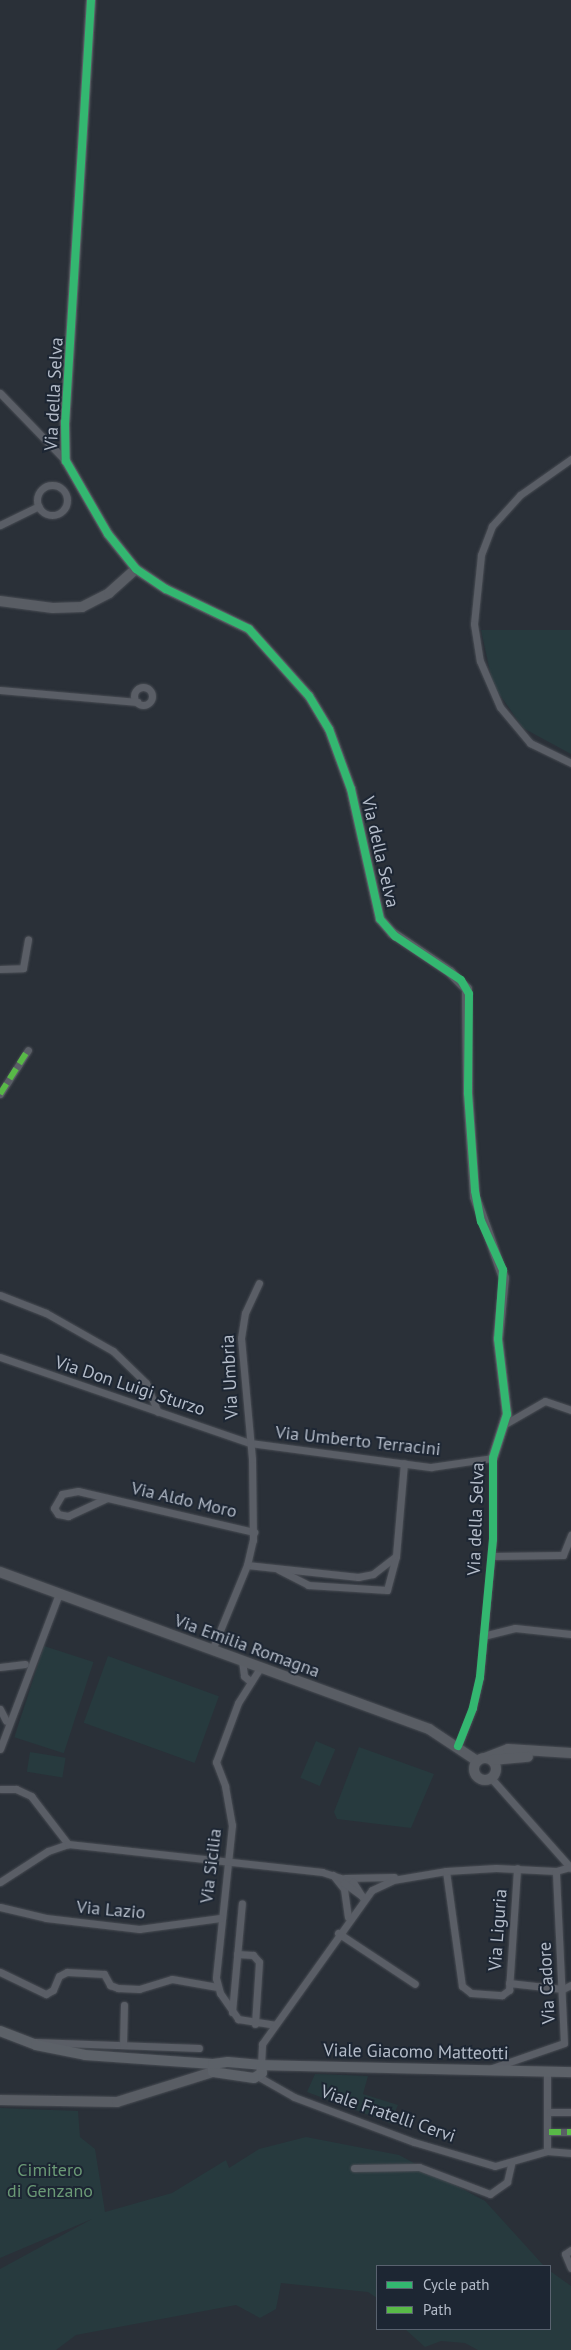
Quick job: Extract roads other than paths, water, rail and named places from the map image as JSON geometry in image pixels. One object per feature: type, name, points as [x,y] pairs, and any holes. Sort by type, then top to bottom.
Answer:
[{"type":"main road","points":[[0,2032],[27,2042],[91,2056],[213,2068],[259,2077],[261,2065]]},
{"type":"main road","name":"Viale Giacomo Matteotti","points":[[213,2068],[261,2065],[571,2072]]},
{"type":"street","name":"Via della Selva","points":[[91,0],[64,430],[66,461],[108,534],[136,569],[252,631],[309,696],[329,729],[351,789],[380,918],[392,934],[450,972],[467,989],[468,1093],[475,1197],[504,1278],[498,1339],[507,1391],[505,1424],[493,1458],[492,1556],[475,1701],[458,1746]]},
{"type":"street","points":[[0,393],[66,461]]},
{"type":"street","points":[[571,459],[520,495],[492,526],[481,555],[474,624],[480,661],[500,707],[530,744],[571,763]]},
{"type":"street","points":[[48,485],[61,487],[67,495],[64,509],[56,515],[46,514],[38,506],[38,493],[48,485]]},
{"type":"street","points":[[0,524],[38,506]]},
{"type":"street","points":[[0,601],[53,608],[82,607],[109,593],[136,569]]},
{"type":"street","points":[[0,690],[136,702]]},
{"type":"street","points":[[0,969],[23,968],[28,939]]},
{"type":"street","points":[[0,1094],[28,1050]]},
{"type":"street","name":"Via Umbria","points":[[212,1650],[247,1565],[254,1532],[250,1443],[241,1338],[246,1314],[259,1283]]},
{"type":"street","points":[[0,1296],[50,1316],[113,1351],[146,1383],[158,1412]]},
{"type":"street","name":"Via Don Luigi Sturzo","points":[[0,1357],[250,1443]]},
{"type":"street","points":[[505,1424],[545,1401],[571,1410]]},
{"type":"street","name":"Via Umberto Terracini","points":[[250,1443],[438,1467],[493,1458]]},
{"type":"street","points":[[279,1570],[300,1583],[328,1588],[381,1592],[391,1584],[396,1556],[404,1464]]},
{"type":"street","name":"Via Aldo Moro","points":[[107,1498],[68,1516],[56,1513],[54,1508],[58,1497],[68,1492],[107,1498],[254,1532]]},
{"type":"street","points":[[492,1556],[563,1555],[571,1535]]},
{"type":"street","points":[[247,1565],[352,1577],[375,1572],[396,1556]]},
{"type":"street","name":"Via Emilia Romagna","points":[[0,1572],[429,1729],[484,1760],[474,1768],[478,1777],[492,1778]]},
{"type":"street","points":[[375,1572],[388,1576],[391,1584]]},
{"type":"street","points":[[0,1748],[59,1594]]},
{"type":"street","points":[[483,1636],[514,1628],[571,1634]]},
{"type":"street","points":[[242,1661],[244,1676],[251,1682]]},
{"type":"street","points":[[0,1667],[25,1664]]},
{"type":"street","name":"Via Sicilia","points":[[217,1987],[220,1918],[228,1861],[231,1814],[216,1762],[238,1703],[260,1668]]},
{"type":"street","points":[[0,1709],[6,1721]]},
{"type":"street","points":[[484,1760],[505,1750],[571,1752]]},
{"type":"street","points":[[484,1760],[571,1758]]},
{"type":"street","points":[[484,1760],[496,1769],[492,1778],[570,1868]]},
{"type":"street","points":[[0,1789],[16,1789],[31,1796],[68,1844]]},
{"type":"street","points":[[0,1882],[48,1851],[68,1844],[228,1861],[332,1874],[342,1878],[410,1877]]},
{"type":"street","points":[[261,2065],[260,2048],[348,1917],[363,1898],[385,1883],[446,1871],[517,1868],[556,1870],[570,1868]]},
{"type":"street","name":"Via Liguria","points":[[446,1871],[461,1980],[465,1990],[507,1994],[517,1868]]},
{"type":"street","name":"Via Cadore","points":[[488,2069],[563,2044],[563,1989],[556,1870]]},
{"type":"street","points":[[332,1874],[344,1889],[348,1917]]},
{"type":"street","points":[[342,1878],[349,1888],[363,1898]]},
{"type":"street","points":[[232,2012],[242,1903]]},
{"type":"street","name":"Via Lazio","points":[[0,1907],[46,1918],[139,1929],[220,1918]]},
{"type":"street","points":[[338,1933],[415,1984]]},
{"type":"street","points":[[237,1954],[255,1956],[259,1962],[255,2024]]},
{"type":"street","points":[[0,1972],[46,1994],[53,1990],[59,1976],[69,1972],[104,1974],[110,1985],[118,1988],[139,1989],[168,1979],[217,1987],[232,2012],[240,2021],[275,2025]]},
{"type":"street","points":[[509,1983],[563,1989],[571,1985]]},
{"type":"street","points":[[123,2045],[124,2005]]},
{"type":"street","points":[[27,2042],[199,2048]]},
{"type":"street","points":[[0,2100],[117,2102],[213,2068]]},
{"type":"street","points":[[547,2071],[550,2112],[548,2151]]},
{"type":"street","name":"Viale Fratelli Cervi","points":[[259,2077],[294,2097],[414,2142],[495,2166],[511,2164]]},
{"type":"street","points":[[550,2112],[571,2112]]},
{"type":"street","points":[[549,2132],[571,2132]]},
{"type":"street","points":[[354,2168],[419,2167],[489,2193],[496,2192],[507,2179],[511,2164],[548,2151],[571,2153]]},
{"type":"street","points":[[568,2252],[571,2268]]},
{"type":"park label","name":"Cimitero di Genzano","points":[[50,2181]]}]
